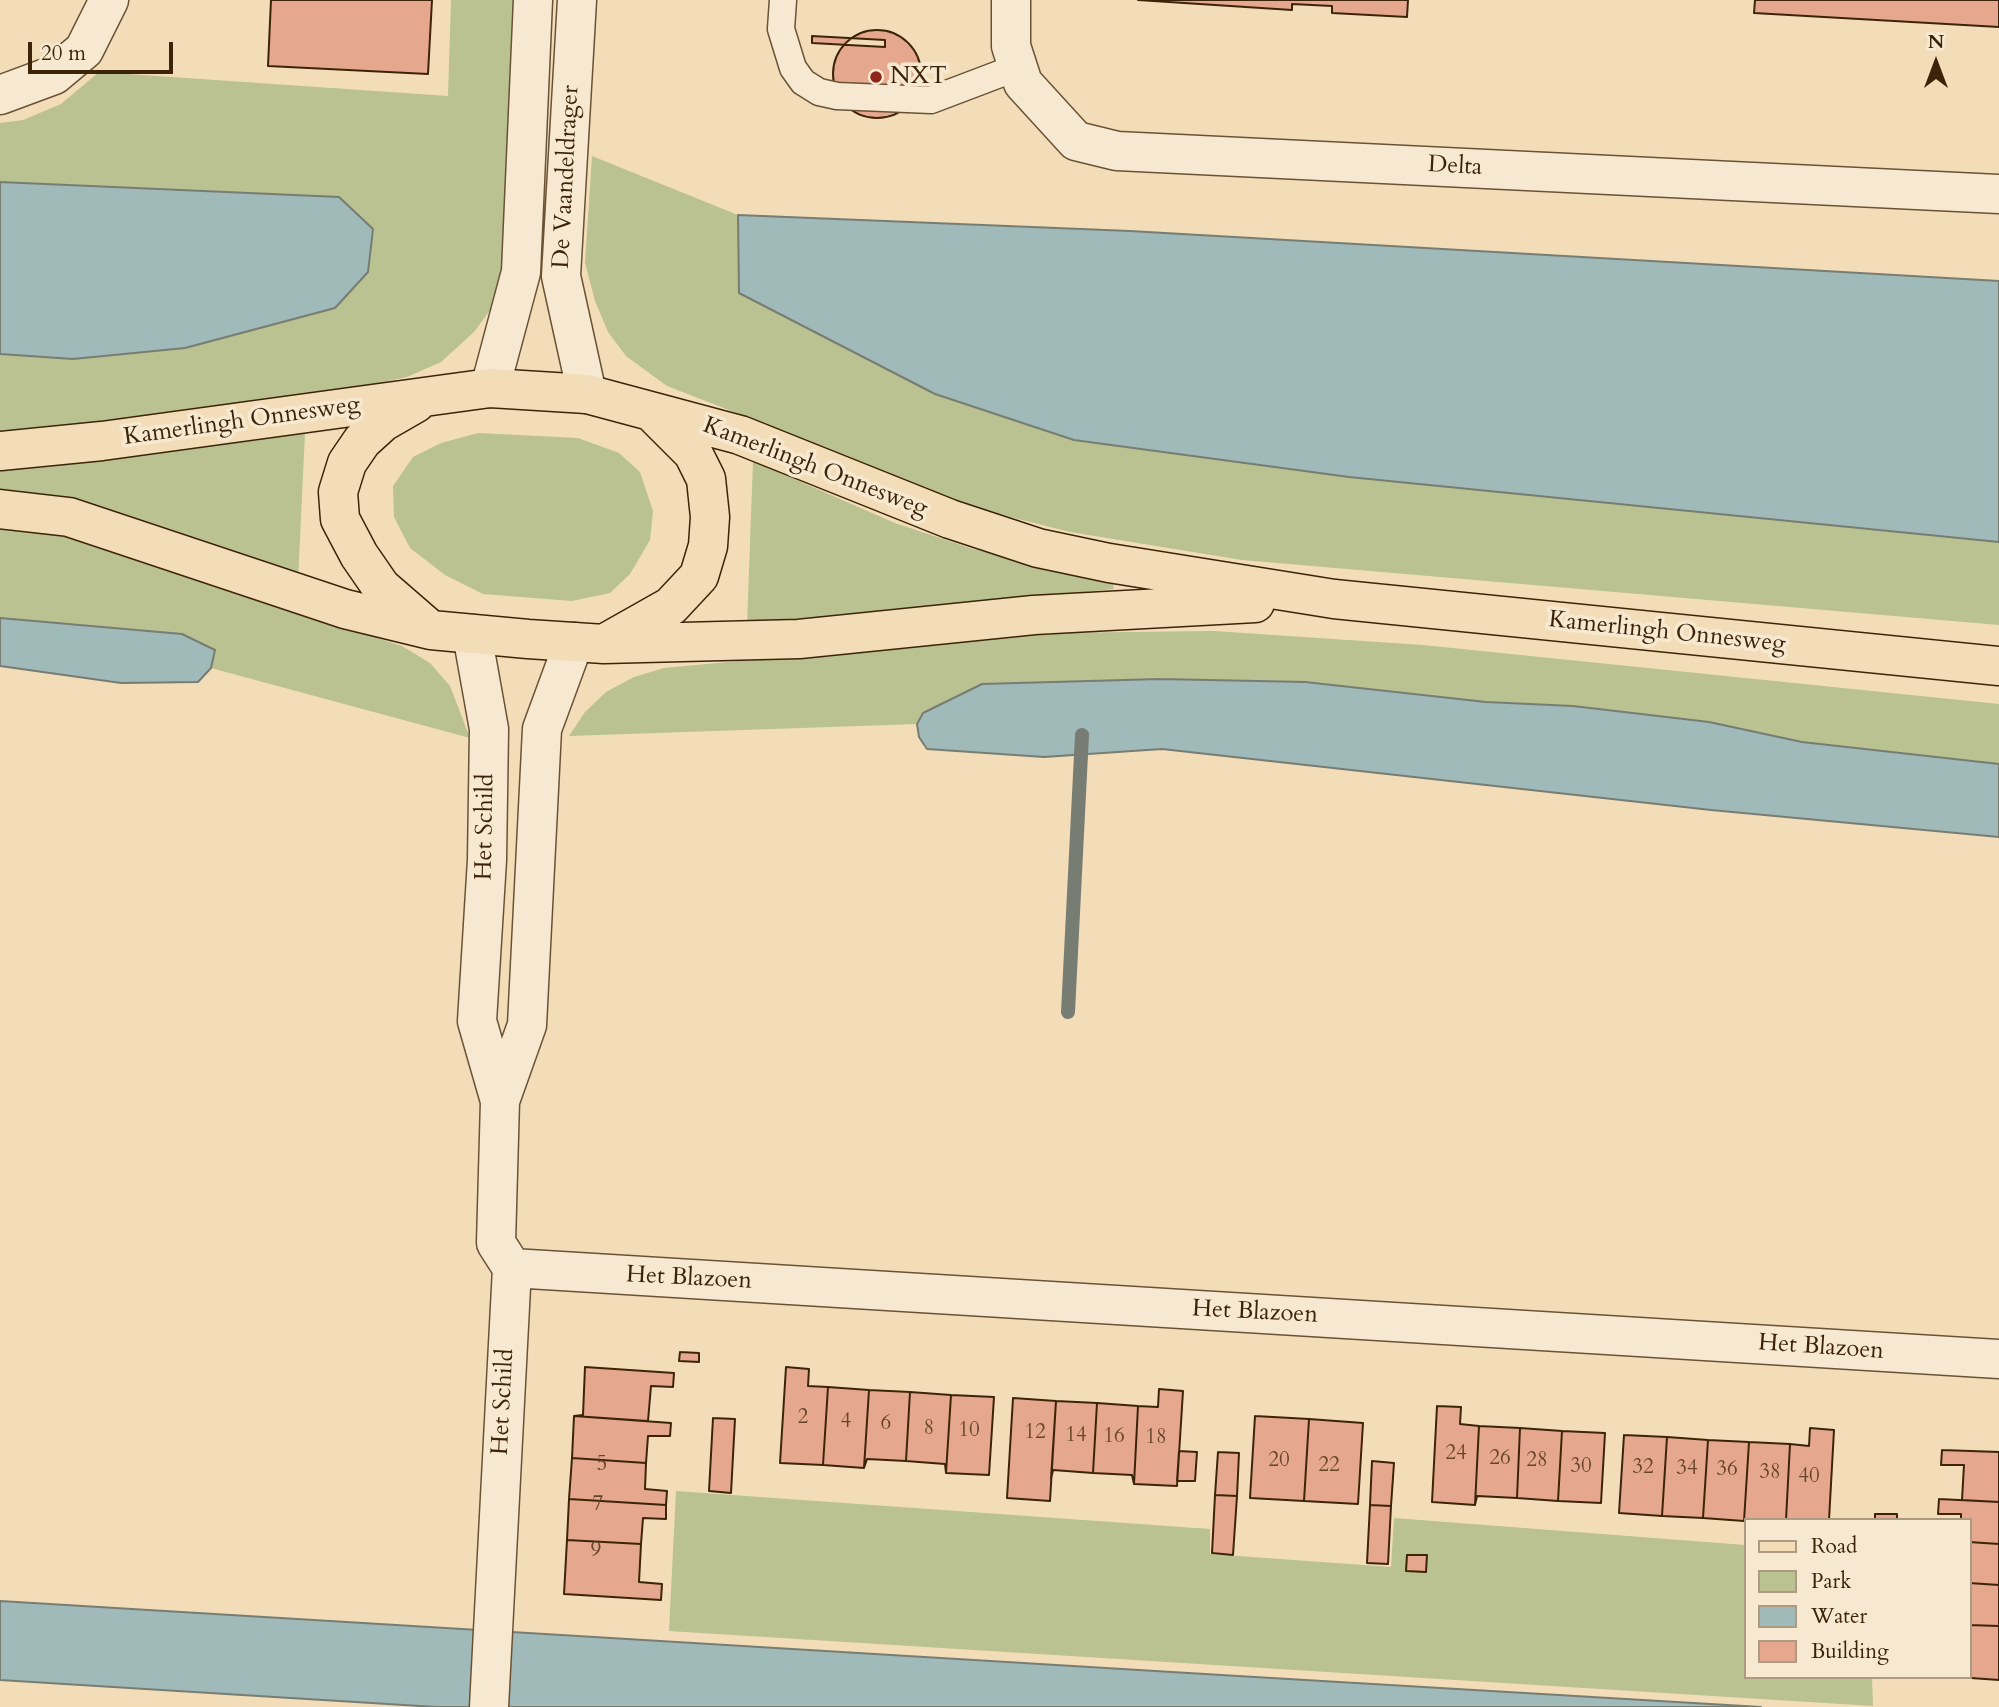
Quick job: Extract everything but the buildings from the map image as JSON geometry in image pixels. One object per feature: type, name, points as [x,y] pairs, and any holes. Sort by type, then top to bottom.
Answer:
[{"type":"main road","name":"Kamerlingh Onnesweg","points":[[0,451],[102,441],[490,388],[587,394],[740,435],[950,519],[1038,548],[1109,563],[1334,599],[1999,666]]},
{"type":"main road","points":[[427,396],[383,422],[362,440],[347,463],[338,492],[340,519],[359,555],[381,587],[431,630]]},
{"type":"main road","points":[[589,643],[671,606],[699,576],[708,546],[710,517],[706,479],[693,453],[650,410]]},
{"type":"main road","name":"Kamerlingh Onnesweg","points":[[0,509],[69,517],[345,610],[431,630],[589,643],[799,639],[1034,615],[1334,599]]},
{"type":"street","points":[[0,95],[54,75],[84,50],[109,0]]},
{"type":"street","name":"De Vaandeldrager","points":[[490,388],[521,272],[533,0]]},
{"type":"street","name":"De Vaandeldrager","points":[[577,0],[561,276],[587,394]]},
{"type":"street","name":"Delta","points":[[1011,0],[1011,46],[1023,83],[1076,141],[1117,151],[1999,194]]},
{"type":"street","name":"Het Schild","points":[[472,634],[489,729],[487,860],[477,1021],[500,1101],[496,1242],[512,1268],[489,1707]]},
{"type":"street","name":"Het Schild","points":[[500,1101],[527,1025],[542,729],[589,643]]},
{"type":"street","name":"Het Blazoen","points":[[512,1268],[1999,1359]]},
{"type":"lane","points":[[783,0],[781,29],[793,68],[803,82],[819,92],[837,96],[932,100],[1018,67]]},
{"type":"green space","points":[[451,0],[515,0],[510,149],[501,276],[491,309],[474,332],[441,362],[407,377],[332,393],[192,418],[0,433],[0,354],[73,359],[185,348],[334,308],[339,197],[0,182],[0,123],[23,120],[61,104],[99,72],[448,96]]},
{"type":"green space","points":[[592,156],[738,215],[739,293],[1074,440],[1349,477],[1999,542],[1999,625],[1242,560],[1070,532],[970,507],[857,466],[770,426],[667,386],[626,356],[608,332],[595,301],[585,263]]},
{"type":"green space","points":[[305,433],[298,581],[0,493],[0,468]]},
{"type":"green space","points":[[478,433],[578,438],[619,453],[640,472],[653,511],[650,540],[630,574],[610,593],[572,601],[483,594],[445,575],[410,548],[394,517],[393,486],[413,457],[441,443]]},
{"type":"green space","points":[[753,461],[895,523],[973,549],[1112,579],[1114,589],[747,626]]},
{"type":"green space","points":[[0,522],[36,526],[402,646],[430,663],[450,686],[470,738],[211,668],[215,650],[142,630],[0,618]]},
{"type":"green space","points":[[1214,631],[1423,645],[1999,704],[1999,764],[1802,742],[1709,722],[1573,706],[1486,702],[935,709],[923,713],[917,724],[569,736],[585,712],[606,692],[634,677],[664,668],[1039,633]]},
{"type":"green space","points":[[676,1491],[1210,1529],[1210,1554],[1391,1567],[1394,1518],[1744,1545],[1744,1679],[1872,1679],[1873,1706],[669,1631]]},
{"type":"water","points":[[0,182],[339,197],[373,229],[368,272],[335,308],[185,348],[73,359],[0,354]]},
{"type":"water","points":[[738,215],[1130,231],[1999,281],[1999,542],[1349,477],[1074,440],[935,394],[739,293]]},
{"type":"water","points":[[0,618],[182,634],[215,650],[211,668],[198,682],[121,683],[0,666]]},
{"type":"water","points":[[1160,679],[1305,682],[1486,702],[1573,706],[1709,722],[1802,742],[1999,764],[1999,837],[1711,810],[1162,749],[1044,757],[927,749],[919,737],[917,724],[923,713],[982,684]]},
{"type":"water","points":[[0,1601],[1761,1707],[436,1707],[0,1680]]},
{"type":"waterway","points":[[1068,1012],[1082,735]]},
{"type":"place","name":"NXT","points":[[876,77]]}]
